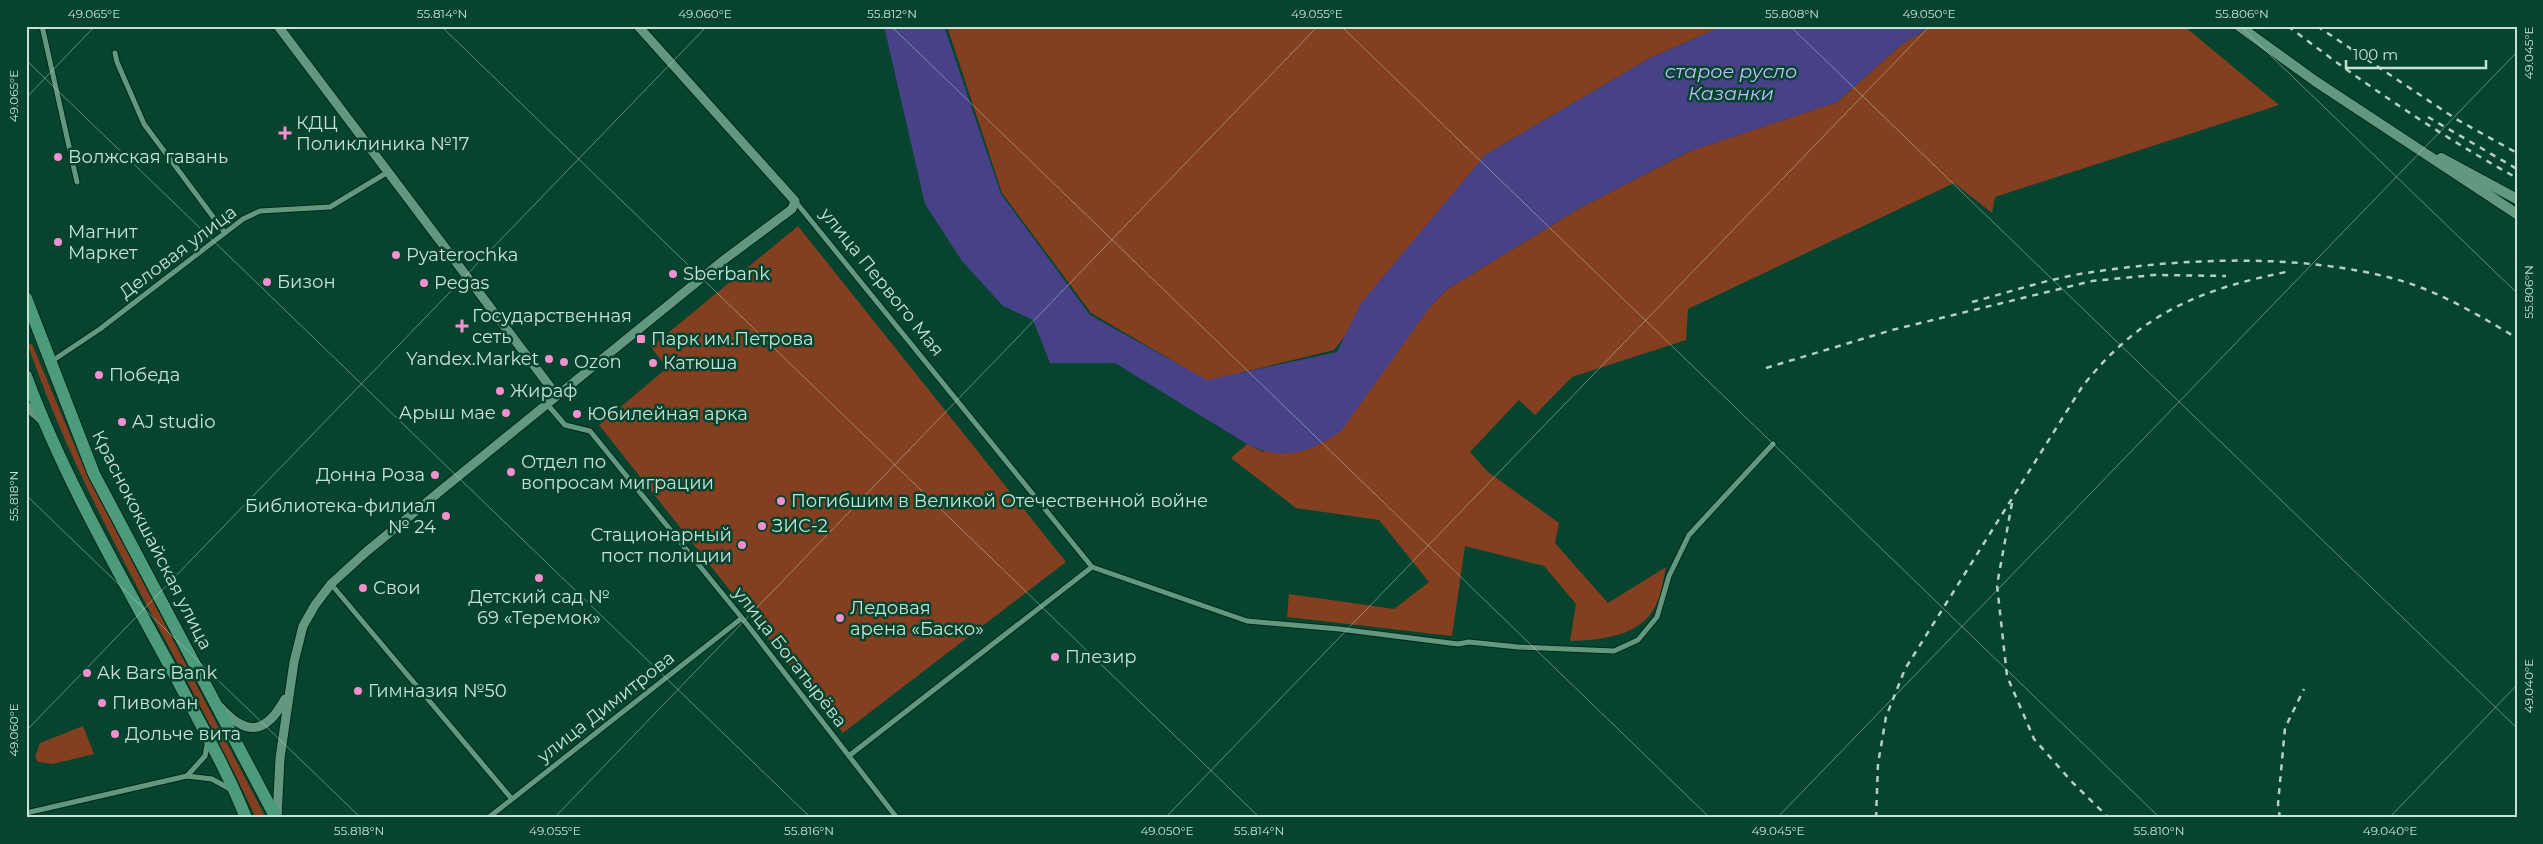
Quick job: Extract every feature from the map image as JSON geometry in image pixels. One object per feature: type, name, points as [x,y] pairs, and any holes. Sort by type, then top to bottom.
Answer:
[{"type":"main road","points":[[2239,26],[2385,127],[2517,214]]},
{"type":"main road","points":[[2385,127],[2517,199]]},
{"type":"main road","name":"Краснококшайская улица","points":[[26,298],[94,474],[277,818]]},
{"type":"main road","points":[[26,376],[43,420],[74,488],[237,793],[246,818]]},
{"type":"street","points":[[42,26],[77,182]]},
{"type":"street","points":[[278,26],[557,396]]},
{"type":"street","name":"улица Первого Мая","points":[[638,26],[796,201],[1092,567]]},
{"type":"street","points":[[116,53],[117,62],[144,124],[225,233]]},
{"type":"street","name":"Деловая улица","points":[[50,362],[100,329],[225,233],[260,211],[330,206],[388,172]]},
{"type":"street","points":[[277,818],[280,758],[288,694],[303,626],[315,605],[331,584],[366,552],[547,404],[725,260],[787,213],[796,201]]},
{"type":"street","name":"улица Богатырёва","points":[[547,404],[565,425],[590,431],[742,618],[897,818]]},
{"type":"street","points":[[26,406],[43,420]]},
{"type":"street","points":[[850,755],[1092,567],[1247,621],[1339,629],[1458,644],[1469,642],[1518,647],[1614,651],[1638,640],[1657,617],[1669,576],[1689,535],[1773,444]]},
{"type":"street","points":[[331,584],[511,798]]},
{"type":"street","name":"улица Димитрова","points":[[488,818],[742,618]]},
{"type":"street","points":[[215,701],[224,712],[244,726],[254,729],[268,724],[276,716],[288,694]]},
{"type":"street","points":[[187,776],[205,756],[207,737]]},
{"type":"street","points":[[26,813],[187,776],[212,779],[237,793]]},
{"type":"shaded area","points":[[947,26],[1723,26],[1650,58],[1485,155],[1334,350],[1207,381],[1091,313],[1002,193]]},
{"type":"shaded area","points":[[1932,26],[2184,26],[2279,105],[1995,197],[1992,213],[1954,183],[1688,309],[1686,340],[1572,377],[1535,415],[1519,400],[1470,452],[1488,472],[1559,523],[1555,543],[1608,603],[1666,567],[1656,605],[1649,616],[1630,630],[1606,638],[1570,641],[1576,604],[1544,566],[1465,546],[1452,636],[1287,617],[1289,594],[1394,609],[1429,582],[1379,520],[1296,508],[1231,458],[1247,444],[1263,452],[1430,307],[1446,290],[1578,209],[1690,151],[1837,102],[1902,44]]},
{"type":"shaded area","points":[[798,226],[1066,562],[843,733],[599,425],[667,368],[651,347]]},
{"type":"shaded area","points":[[32,344],[87,475],[266,818],[256,818],[228,760],[107,529],[53,411],[28,345]]},
{"type":"shaded area","points":[[83,726],[94,754],[53,764],[38,762],[35,757],[40,743]]},
{"type":"water","name":"старое русло Казанки","points":[[884,26],[944,26],[1001,194],[1090,315],[1207,380],[1337,352],[1361,303],[1485,155],[1650,58],[1723,26],[1932,26],[1902,44],[1837,102],[1690,151],[1578,209],[1446,290],[1430,307],[1341,431],[1307,450],[1284,454],[1260,450],[1247,444],[1115,363],[1050,363],[1033,320],[1003,306],[962,261],[925,204]]},
{"type":"railway","points":[[2288,26],[2400,106],[2457,143],[2517,178]]},
{"type":"railway","points":[[2317,26],[2456,119],[2517,153]]},
{"type":"railway","points":[[2428,117],[2517,169]]},
{"type":"railway","points":[[1972,302],[2058,279],[2123,268],[2201,261],[2281,262],[2320,265],[2358,271],[2411,284],[2458,304],[2517,338]]},
{"type":"railway","points":[[1876,818],[1878,764],[1886,717],[1905,669],[2082,387],[2126,340],[2174,308],[2228,286],[2291,271]]},
{"type":"railway","points":[[1766,368],[1892,330],[2092,281],[2154,275],[2226,276]]},
{"type":"railway","points":[[2012,503],[1997,585],[2007,676],[2034,739],[2073,783],[2109,818]]},
{"type":"railway","points":[[2280,818],[2278,804],[2285,728],[2304,689]]},
{"type":"place","name":"КДЦ Поликлиника №17","points":[[285,133]]},
{"type":"place","name":"Волжская гавань","points":[[58,157]]},
{"type":"place","name":"Магнит Маркет","points":[[58,242]]},
{"type":"place","name":"Pyaterochka","points":[[396,255]]},
{"type":"place","name":"Sberbank","points":[[673,274]]},
{"type":"place","name":"Бизон","points":[[267,282]]},
{"type":"place","name":"Pegas","points":[[424,283]]},
{"type":"place","name":"Государственная сеть","points":[[462,326]]},
{"type":"place","name":"Парк им.Петрова","points":[[641,339]]},
{"type":"place","name":"Yandex.Market","points":[[549,359]]},
{"type":"place","name":"Ozon","points":[[564,362]]},
{"type":"place","name":"Катюша","points":[[653,363]]},
{"type":"place","name":"Победа","points":[[99,375]]},
{"type":"place","name":"Жираф","points":[[500,391]]},
{"type":"place","name":"Арыш мае","points":[[506,413]]},
{"type":"place","name":"Юбилейная арка","points":[[577,414]]},
{"type":"place","name":"AJ studio","points":[[122,422]]},
{"type":"place","name":"Отдел по вопросам миграции","points":[[511,472]]},
{"type":"place","name":"Донна Роза","points":[[435,475]]},
{"type":"place","name":"Погибшим в Великой Отечественной войне","points":[[781,501]]},
{"type":"place","name":"Библиотека-филиал № 24","points":[[446,516]]},
{"type":"place","name":"ЗИС-2","points":[[762,526]]},
{"type":"place","name":"Стационарный пост полиции","points":[[742,545]]},
{"type":"place","name":"Детский сад № 69 «Теремок»","points":[[539,578]]},
{"type":"place","name":"Свои","points":[[363,588]]},
{"type":"place","name":"Ледовая арена «Баско»","points":[[840,618]]},
{"type":"place","name":"Плезир","points":[[1055,657]]},
{"type":"place","name":"Ak Bars Bank","points":[[87,673]]},
{"type":"place","name":"Гимназия №50","points":[[358,691]]},
{"type":"place","name":"Пивоман","points":[[102,703]]},
{"type":"place","name":"Дольче вита","points":[[115,734]]}]
